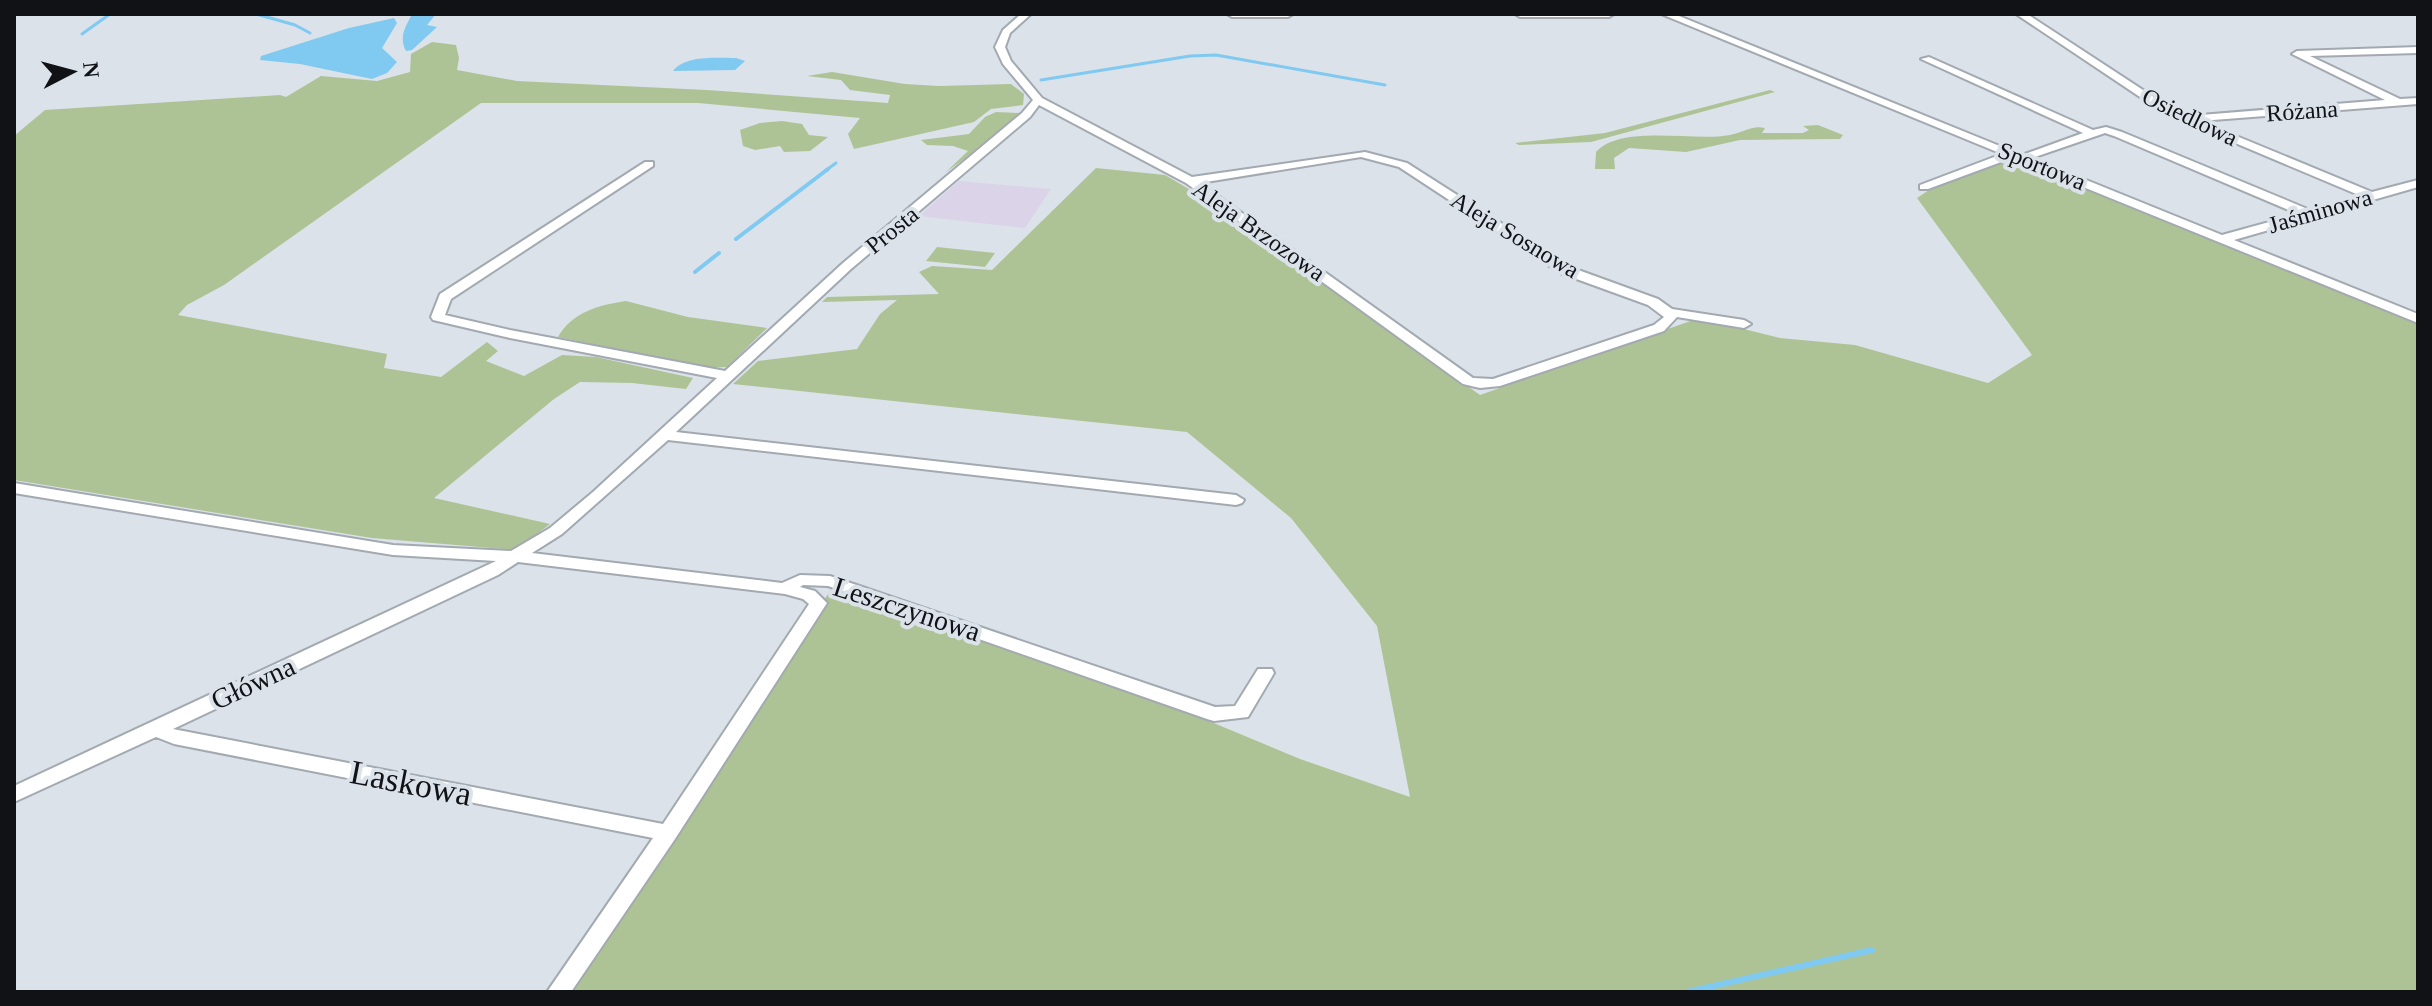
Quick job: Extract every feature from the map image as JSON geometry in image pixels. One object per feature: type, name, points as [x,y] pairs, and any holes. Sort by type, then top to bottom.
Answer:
[{"type":"street","points":[[1026,14],[1006,32],[1000,47],[1005,61],[1032,88],[1038,100]]},
{"type":"street","points":[[1232,14],[1288,14]]},
{"type":"street","points":[[1520,14],[1609,14]]},
{"type":"street","name":"Sportowa","points":[[1666,14],[2418,319]]},
{"type":"street","name":"Osiedlowa","points":[[2021,14],[2125,85],[2186,119],[2371,196]]},
{"type":"street","points":[[2398,103],[2297,54],[2418,50]]},
{"type":"street","points":[[1926,59],[2092,133]]},
{"type":"street","name":"Aleja Brzozowa","points":[[1038,100],[1190,181],[1468,381],[1495,383],[1570,359],[1659,328],[1671,318],[1668,312]]},
{"type":"street","name":"Prosta","points":[[492,571],[564,525],[847,266],[959,174],[1038,100]]},
{"type":"street","name":"Różana","points":[[2186,119],[2418,101]]},
{"type":"street","points":[[1924,187],[2106,130],[2309,214]]},
{"type":"street","name":"Aleja Sosnowa","points":[[1190,181],[1361,154],[1388,159],[1403,165],[1565,270],[1653,302],[1668,312],[1744,324]]},
{"type":"street","points":[[649,164],[445,297],[438,317],[728,376]]},
{"type":"street","name":"Jaśminowa","points":[[2223,239],[2418,183]]},
{"type":"street","points":[[665,435],[1236,500]]},
{"type":"street","name":"Leszczynowa","points":[[14,488],[393,550],[518,557],[785,589],[800,580],[830,581],[1214,714],[1241,712],[1265,673]]},
{"type":"street","name":"Główna","points":[[14,795],[492,571]]},
{"type":"street","points":[[558,992],[668,833],[818,603],[809,595],[785,589]]},
{"type":"street","name":"Laskowa","points":[[156,729],[174,737],[668,833]]},
{"type":"shaded area","points":[[959,181],[1051,189],[1025,228],[919,216]]},
{"type":"green space","points":[[432,42],[456,45],[459,58],[457,70],[517,81],[888,103],[890,95],[850,90],[841,80],[807,76],[832,72],[905,84],[1011,84],[1024,94],[1023,105],[991,109],[974,122],[854,149],[848,134],[860,118],[698,103],[481,103],[224,285],[187,305],[178,315],[387,354],[384,368],[441,377],[487,342],[498,351],[486,361],[524,376],[562,355],[596,357],[693,378],[686,389],[632,383],[580,382],[554,399],[434,498],[550,524],[516,550],[372,538],[14,480],[14,136],[45,110],[286,97],[321,76],[377,81],[410,72],[411,54]]},
{"type":"green space","points":[[1770,90],[1775,92],[1591,142],[1515,143],[1605,133]]},
{"type":"green space","points":[[996,112],[1020,113],[988,142],[946,172],[968,151],[953,146],[927,145],[921,140],[969,134],[985,117]]},
{"type":"green space","points":[[782,121],[802,124],[809,135],[828,137],[810,151],[784,152],[780,146],[755,150],[743,146],[740,130],[760,123]]},
{"type":"green space","points":[[1818,125],[1843,135],[1840,139],[1740,140],[1686,152],[1629,148],[1614,158],[1615,169],[1595,169],[1596,152],[1623,139],[1640,136],[1715,137],[1760,127],[1765,128],[1762,133],[1803,133],[1809,130],[1803,126]]},
{"type":"green space","points":[[2014,158],[2418,323],[2418,992],[572,992],[830,591],[853,592],[1069,663],[1300,759],[1410,797],[1377,626],[1291,518],[1187,432],[733,384],[758,361],[857,349],[880,314],[897,300],[822,302],[827,297],[939,294],[919,272],[932,266],[992,270],[1096,168],[1165,175],[1211,202],[1480,395],[1699,318],[1780,338],[1855,345],[1988,383],[2032,355],[1917,198],[1932,188]]},
{"type":"green space","points":[[937,247],[995,253],[985,267],[926,261]]},
{"type":"green space","points":[[626,301],[688,317],[767,328],[727,367],[709,368],[558,337],[571,321],[587,311]]},
{"type":"water","points":[[436,14],[427,25],[437,27],[412,50],[406,51],[403,37],[411,16]]},
{"type":"water","points":[[394,18],[397,23],[382,48],[397,62],[387,73],[372,79],[300,64],[260,60],[261,56],[349,28]]},
{"type":"water","points":[[736,58],[745,61],[735,70],[673,71],[693,60]]},
{"type":"waterway","points":[[82,34],[110,14]]},
{"type":"waterway","points":[[256,14],[295,25],[310,33]]},
{"type":"waterway","points":[[1041,80],[1190,56],[1216,55],[1385,85]]},
{"type":"waterway","points":[[825,171],[836,163]]},
{"type":"waterway","points":[[736,239],[828,169]]},
{"type":"waterway","points":[[695,272],[719,253]]},
{"type":"waterway","points":[[1687,992],[1872,950]]}]
